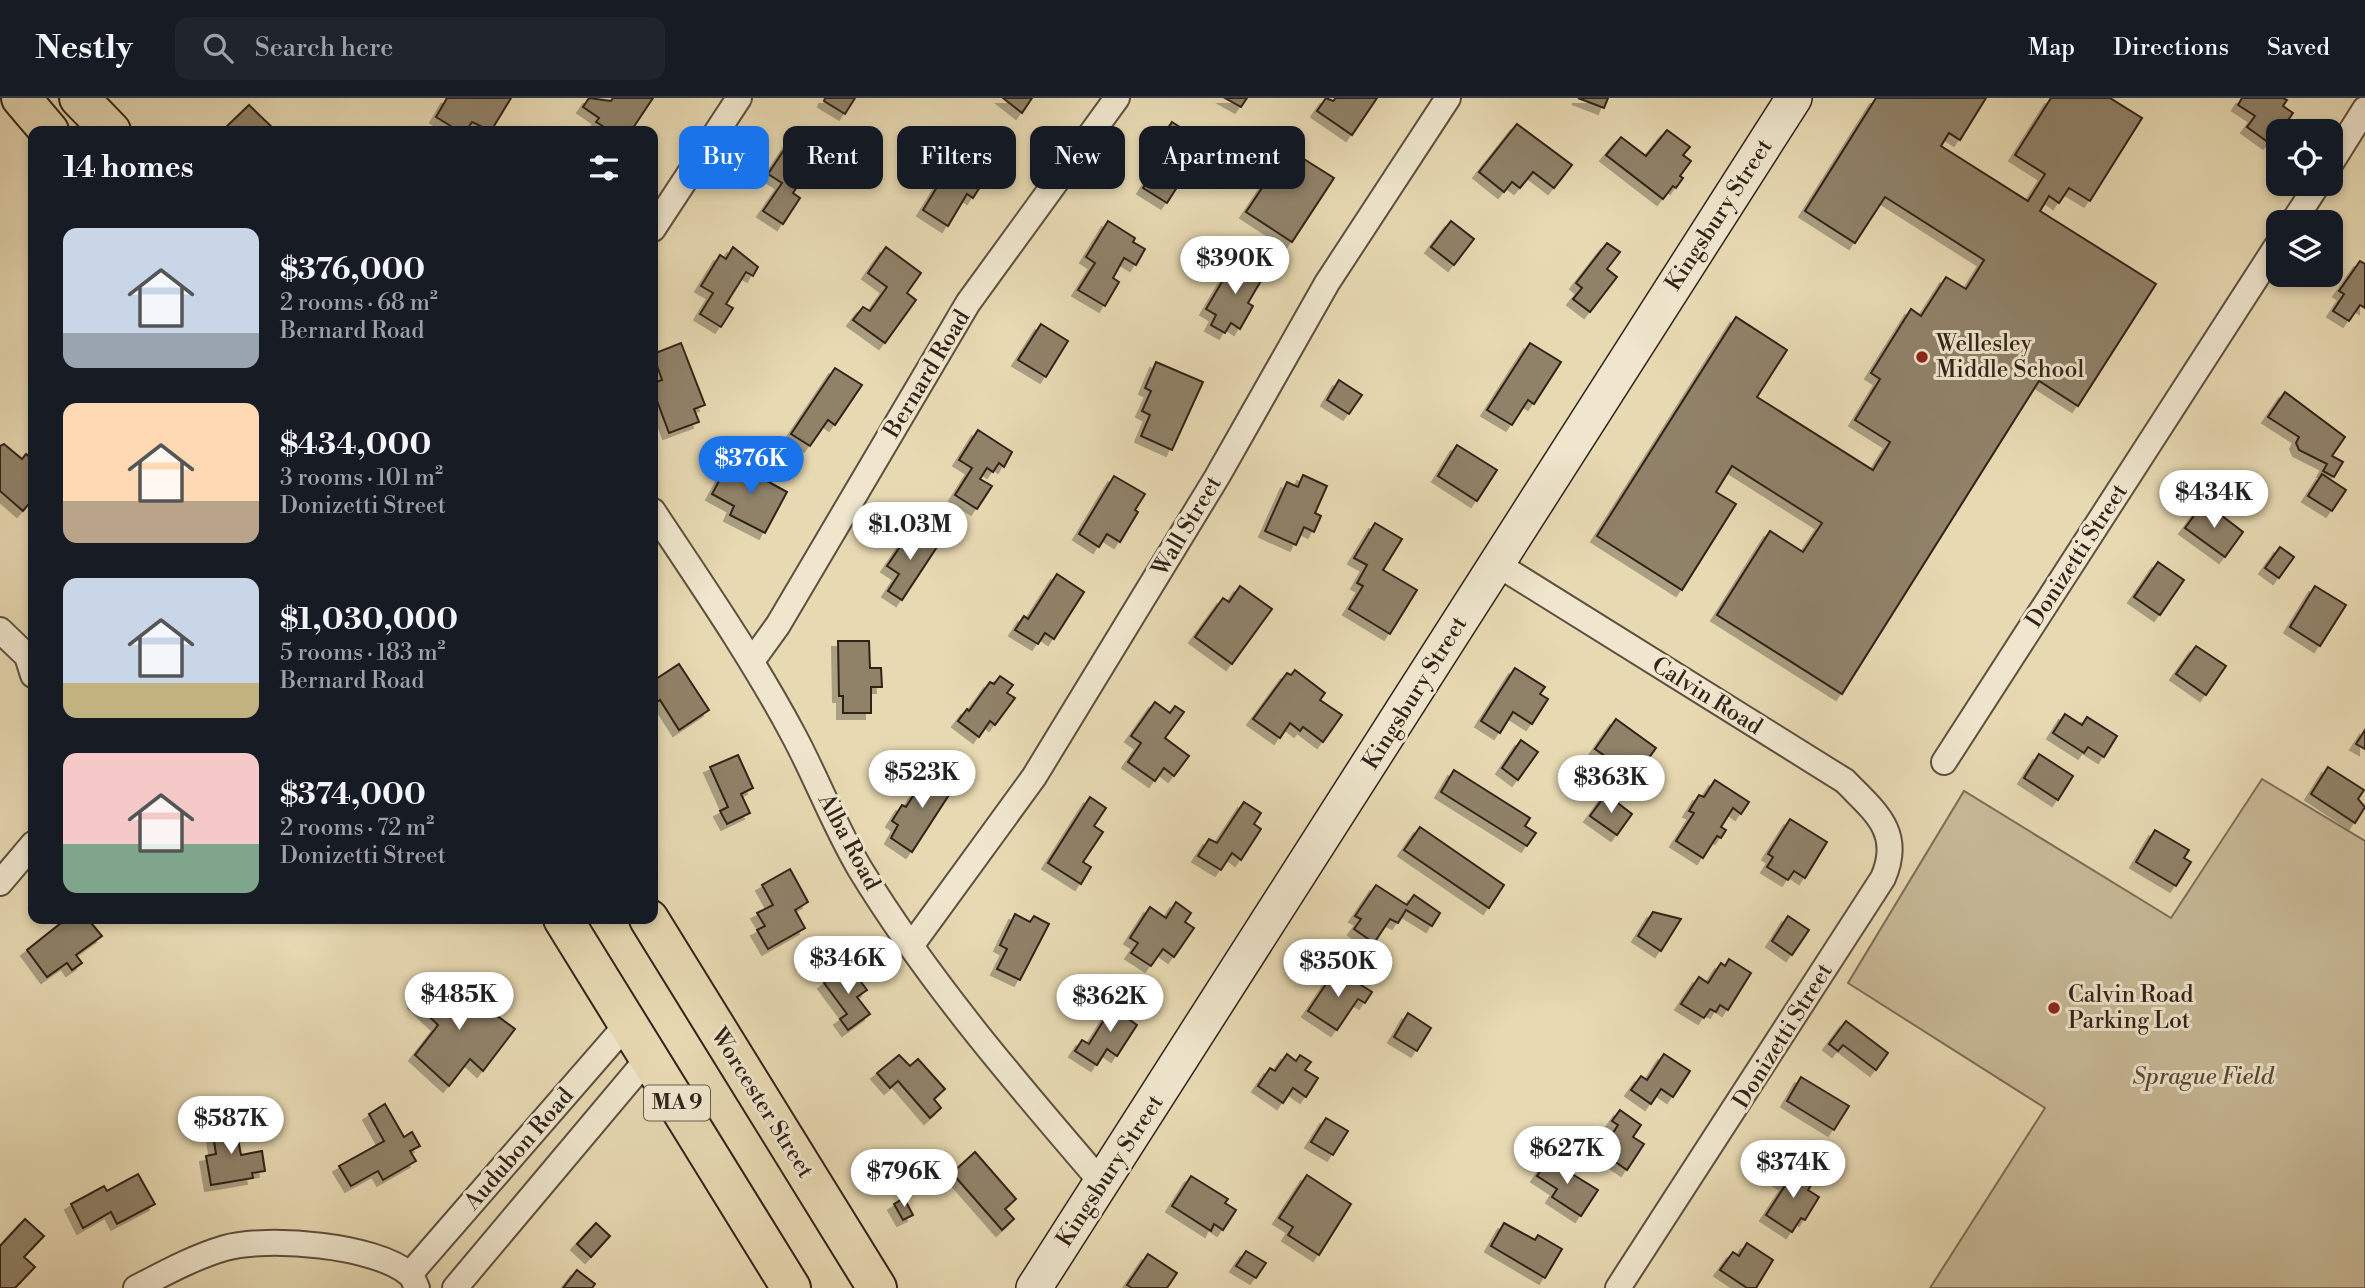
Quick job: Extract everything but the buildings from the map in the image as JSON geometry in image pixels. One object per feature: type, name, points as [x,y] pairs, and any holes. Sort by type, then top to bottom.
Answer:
[{"type":"highway","points":[[21,98],[45,126]]},
{"type":"highway","points":[[79,98],[105,126]]},
{"type":"highway","name":"MA 9","points":[[566,924],[791,1288]]},
{"type":"highway","name":"Worcester Street","points":[[652,924],[877,1288]]},
{"type":"main road","name":"Kingsbury Street","points":[[1034,1288],[1103,1184],[1794,98]]},
{"type":"street","points":[[658,221],[739,98]]},
{"type":"street","name":"Bernard Road","points":[[752,661],[778,625],[968,303],[1117,98]]},
{"type":"street","name":"Wall Street","points":[[911,946],[1034,777],[1217,477],[1327,283],[1448,98]]},
{"type":"street","points":[[2343,144],[2365,110]]},
{"type":"street","name":"Donizetti Street","points":[[1944,762],[2266,263]]},
{"type":"street","name":"Alba Road","points":[[658,519],[752,661],[794,736],[859,867],[911,946],[1027,1096],[1103,1184]]},
{"type":"street","name":"Calvin Road","points":[[1497,564],[1844,781],[1877,813],[1888,833],[1891,850]]},
{"type":"street","points":[[0,630],[28,659]]},
{"type":"street","points":[[0,883],[28,850]]},
{"type":"street","name":"Donizetti Street","points":[[1619,1288],[1883,878],[1892,858],[1891,850]]},
{"type":"street","name":"Audubon Road","points":[[136,1288],[176,1267],[227,1247],[266,1245],[328,1245],[378,1259],[413,1281],[628,1023]]},
{"type":"street","name":"Audubon Road","points":[[455,1288],[649,1058]]},
{"type":"green space","name":"Sprague Field","points":[[2262,779],[2365,841],[2365,1288],[1930,1288],[2045,1108],[1848,983],[1964,791],[2171,918]]},
{"type":"place","name":"Wellesley Middle School","points":[[1922,357]]},
{"type":"place","name":"Calvin Road Parking Lot","points":[[2054,1008]]}]
